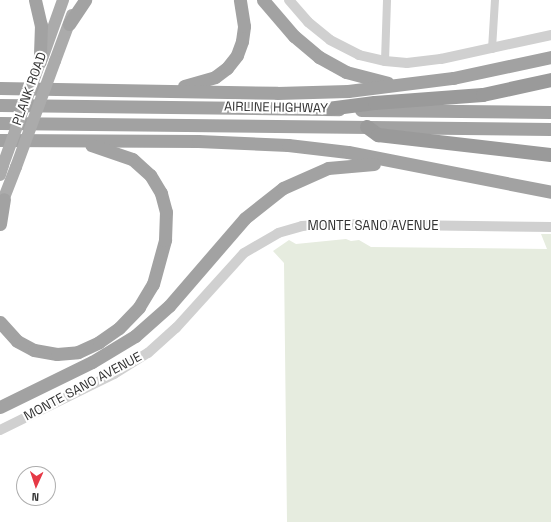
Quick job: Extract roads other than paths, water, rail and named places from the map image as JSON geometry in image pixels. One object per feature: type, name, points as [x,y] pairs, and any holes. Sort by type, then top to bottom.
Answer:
[{"type":"highway","points":[[35,0],[41,25],[40,62]]},
{"type":"highway","points":[[69,24],[85,0]]},
{"type":"highway","points":[[178,91],[184,86],[215,77],[234,59],[240,49],[244,30],[240,0]]},
{"type":"highway","points":[[262,0],[301,43],[324,60],[356,75],[406,85]]},
{"type":"highway","points":[[0,88],[312,92],[406,85],[465,76],[551,56]]},
{"type":"highway","points":[[328,109],[375,103],[475,96],[551,80]]},
{"type":"highway","name":"AIRLINE HIGHWAY","points":[[0,105],[551,112]]},
{"type":"highway","name":"AIRLINE HIGHWAY","points":[[0,123],[551,129]]},
{"type":"highway","points":[[367,127],[378,135],[551,155]]},
{"type":"highway","points":[[0,140],[269,143],[348,152],[551,192]]},
{"type":"highway","points":[[0,322],[17,340],[34,350],[57,354],[78,352],[102,340],[123,325],[141,303],[156,278],[164,249],[166,227],[165,206],[158,186],[145,170],[127,156],[71,141]]},
{"type":"highway","points":[[0,407],[92,362],[135,336],[169,306],[245,218],[283,188],[328,168],[389,161]]},
{"type":"highway","points":[[0,224],[2,204]]},
{"type":"main road","name":"PLANK ROAD","points":[[2,170],[63,0]]},
{"type":"main road","name":"PLANK ROAD","points":[[2,204],[78,0]]},
{"type":"street","points":[[289,0],[308,22],[334,43],[359,55],[385,61],[420,62],[492,49],[551,35]]},
{"type":"street","points":[[385,61],[388,0]]},
{"type":"street","points":[[492,49],[495,0]]},
{"type":"street","name":"MONTE SANO AVENUE","points":[[0,430],[108,377],[148,353],[176,328],[244,253],[278,233],[319,225],[551,227]]}]
